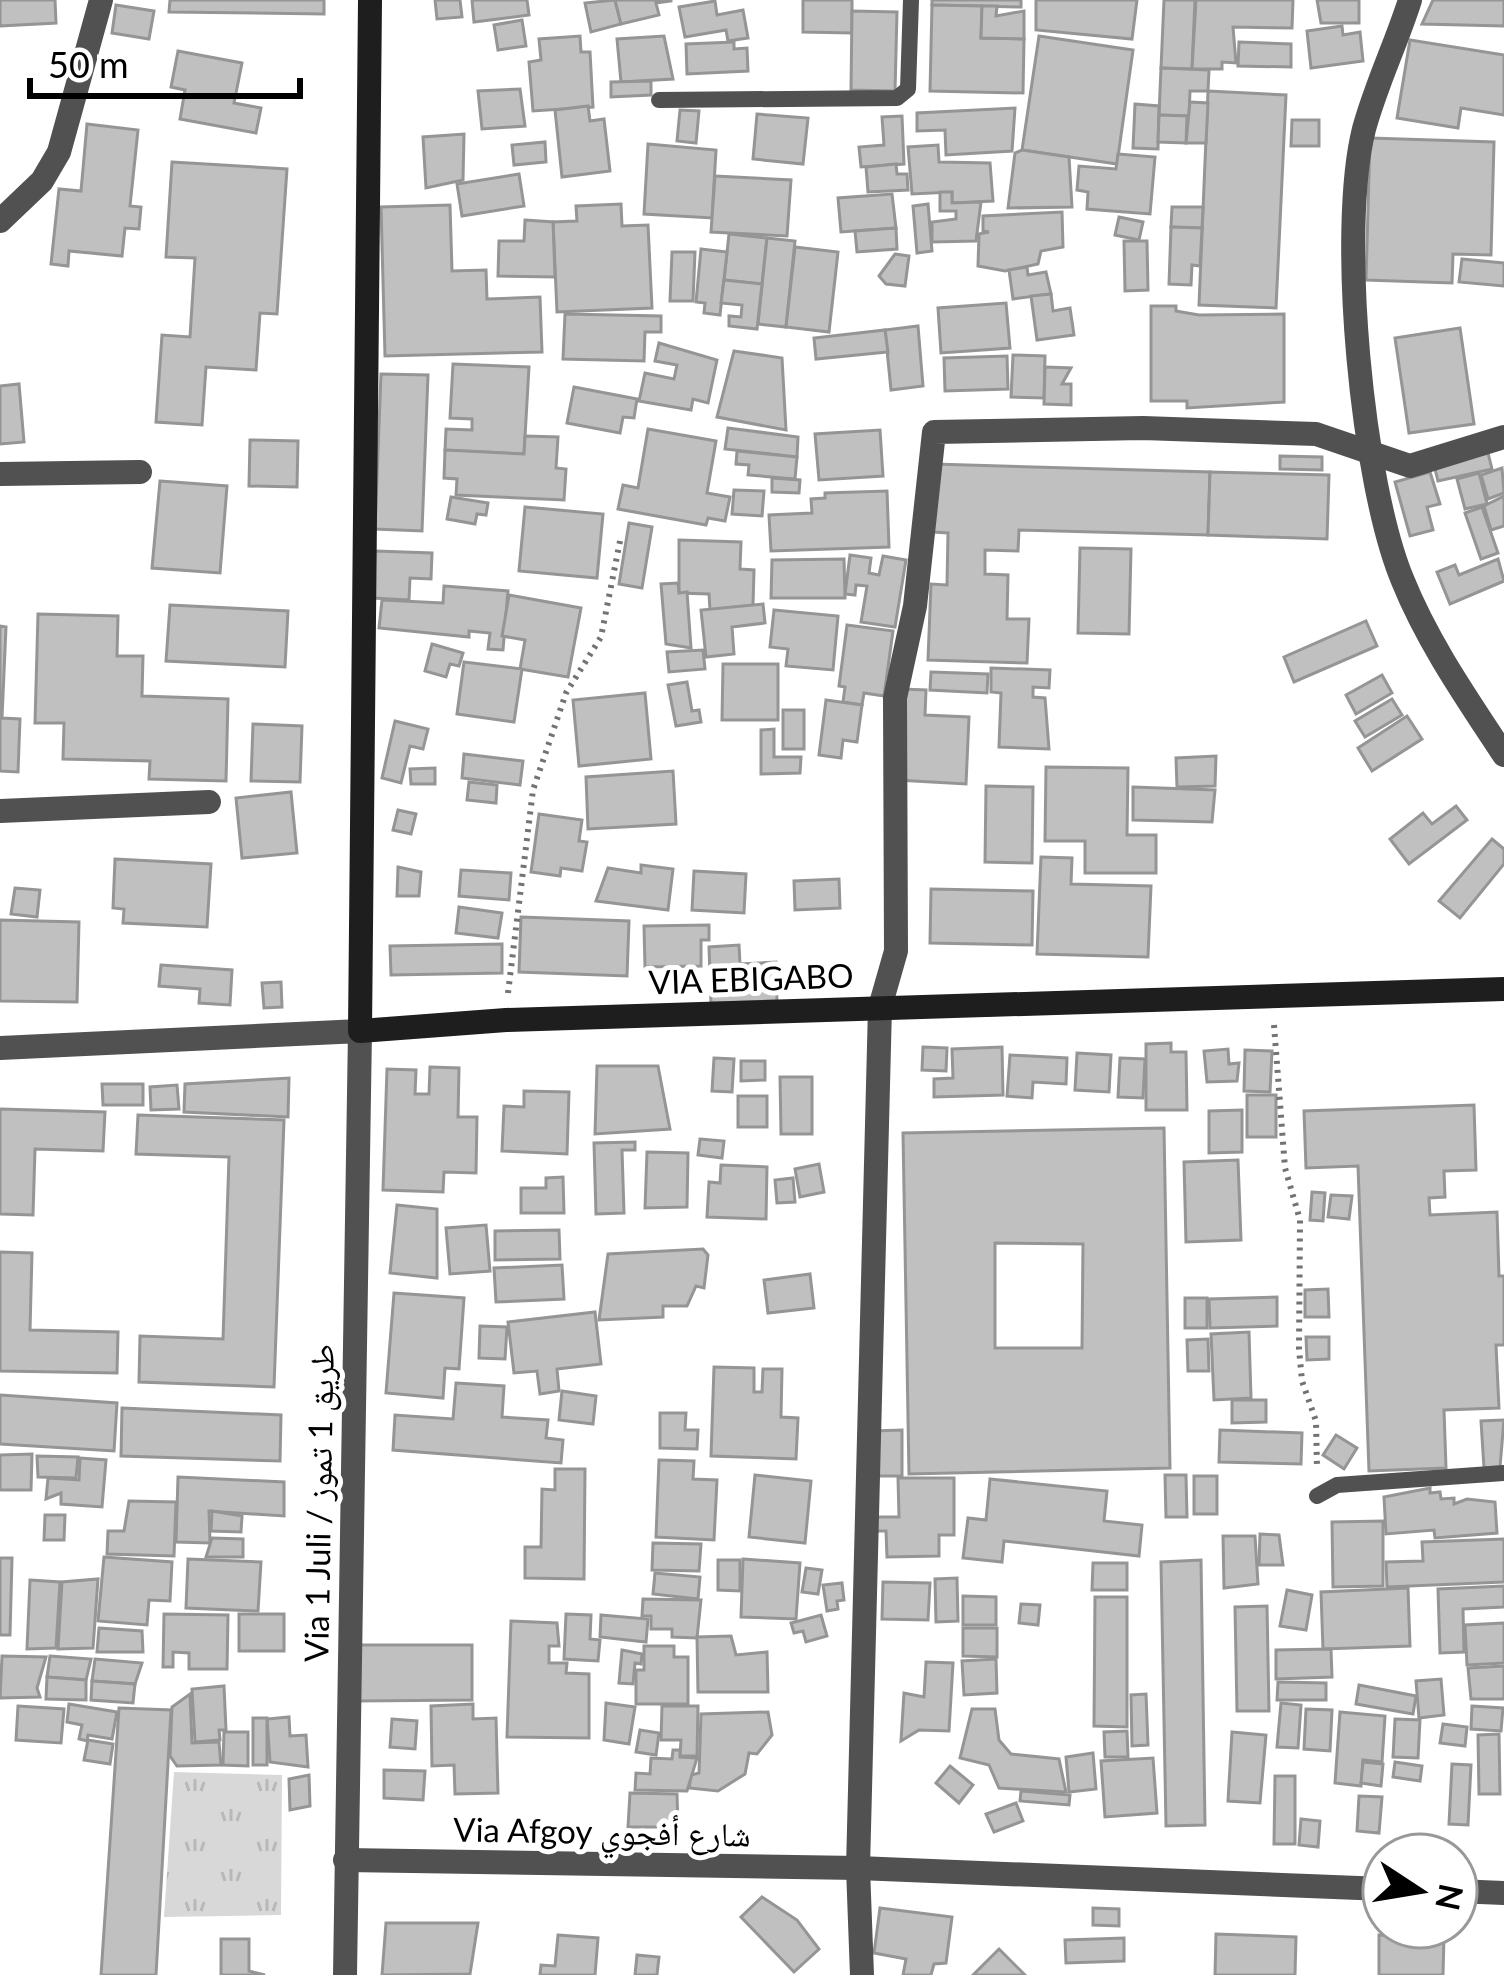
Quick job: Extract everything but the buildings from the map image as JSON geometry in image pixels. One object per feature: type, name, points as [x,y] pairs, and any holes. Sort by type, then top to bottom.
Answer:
[{"type":"main road","points":[[361,1031],[370,0]]},
{"type":"main road","name":"VIA EBIGABO","points":[[361,1031],[506,1020],[1504,988]]},
{"type":"street","points":[[0,221],[42,181],[59,152],[101,0]]},
{"type":"street","points":[[1410,0],[1364,130],[1355,177],[1353,261],[1372,456],[1382,516],[1402,580],[1504,755]]},
{"type":"street","points":[[862,1975],[859,1868],[880,1007],[896,951],[896,698],[915,606],[934,432],[1143,428],[1316,434],[1410,466],[1504,437]]},
{"type":"street","points":[[0,474],[140,472]]},
{"type":"street","points":[[0,811],[209,802]]},
{"type":"street","name":"VIA EBIGABO","points":[[0,1048],[361,1031]]},
{"type":"street","name":"Via 1 Juli / طريق 1 تموز","points":[[346,1975],[344,1860],[361,1031]]},
{"type":"street","name":"Via Afgoy شارع أفجوي","points":[[344,1860],[859,1868],[1360,1888]]},
{"type":"lane","points":[[659,100],[897,98],[908,89],[910,0]]},
{"type":"lane","points":[[1317,1496],[1337,1484],[1504,1473]]},
{"type":"path","points":[[506,1020],[533,790],[566,693],[601,637],[620,541]]},
{"type":"path","points":[[1272,998],[1285,1168],[1300,1220],[1298,1349],[1302,1381],[1316,1421],[1317,1496]]},
{"type":"green space","points":[[174,1772],[282,1775],[281,1915],[164,1917]]}]
